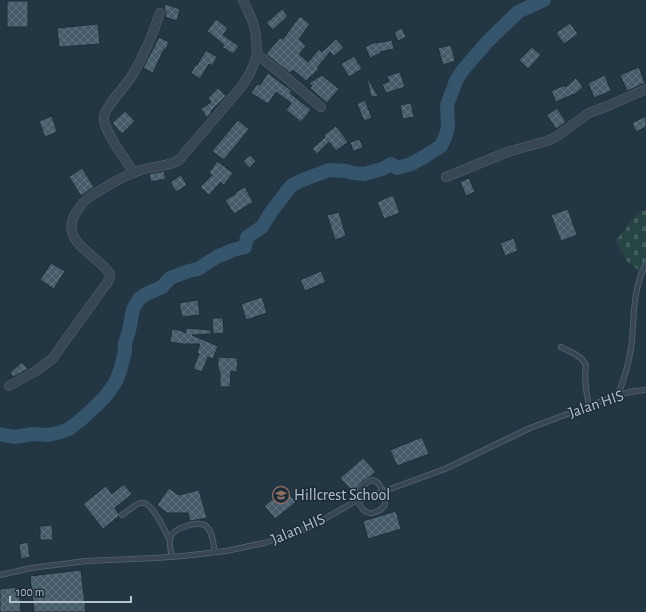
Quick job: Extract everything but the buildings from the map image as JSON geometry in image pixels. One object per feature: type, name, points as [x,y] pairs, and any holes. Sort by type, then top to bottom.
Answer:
[{"type":"street","points":[[9,386],[36,371],[52,359],[110,278],[110,274],[97,260],[78,244],[73,236],[71,225],[77,211],[83,203],[88,198],[125,176],[179,160],[242,86],[249,75],[254,64],[256,54],[256,35],[253,22],[243,0]]},
{"type":"street","points":[[134,173],[115,145],[103,118],[106,111],[132,76],[152,37],[160,13]]},
{"type":"street","points":[[256,54],[321,108]]},
{"type":"street","points":[[446,177],[518,149],[547,142],[589,113],[646,89]]},
{"type":"lane","points":[[618,395],[627,366],[632,342],[637,290],[646,264]]},
{"type":"lane","points":[[561,347],[582,359],[586,365],[585,374],[588,406]]},
{"type":"lane","name":"Jalan HIS","points":[[0,575],[31,568],[86,561],[172,557],[244,548],[264,543],[312,526],[360,500],[445,468],[530,428],[618,395],[646,390]]},
{"type":"lane","points":[[374,480],[383,492],[385,498],[384,507],[376,512],[368,513],[363,511],[360,500],[360,489],[369,481],[374,480]]},
{"type":"lane","points":[[122,515],[142,502],[147,504],[152,509],[170,540],[172,557]]},
{"type":"lane","points":[[170,540],[173,533],[183,527],[190,525],[204,525],[209,530],[215,552]]},
{"type":"green space","points":[[646,210],[646,270],[644,275],[627,261],[615,241],[635,216]]},
{"type":"waterway","points":[[0,434],[14,437],[33,434],[48,435],[69,429],[84,417],[105,397],[115,383],[125,352],[125,343],[133,309],[139,299],[162,287],[170,278],[198,269],[218,256],[245,247],[247,237],[262,227],[271,212],[291,186],[329,170],[364,174],[382,169],[391,164],[397,168],[411,164],[441,146],[448,126],[447,105],[456,81],[462,71],[488,41],[518,12],[544,0]]},
{"type":"place","name":"Hillcrest School","points":[[281,495]]}]
